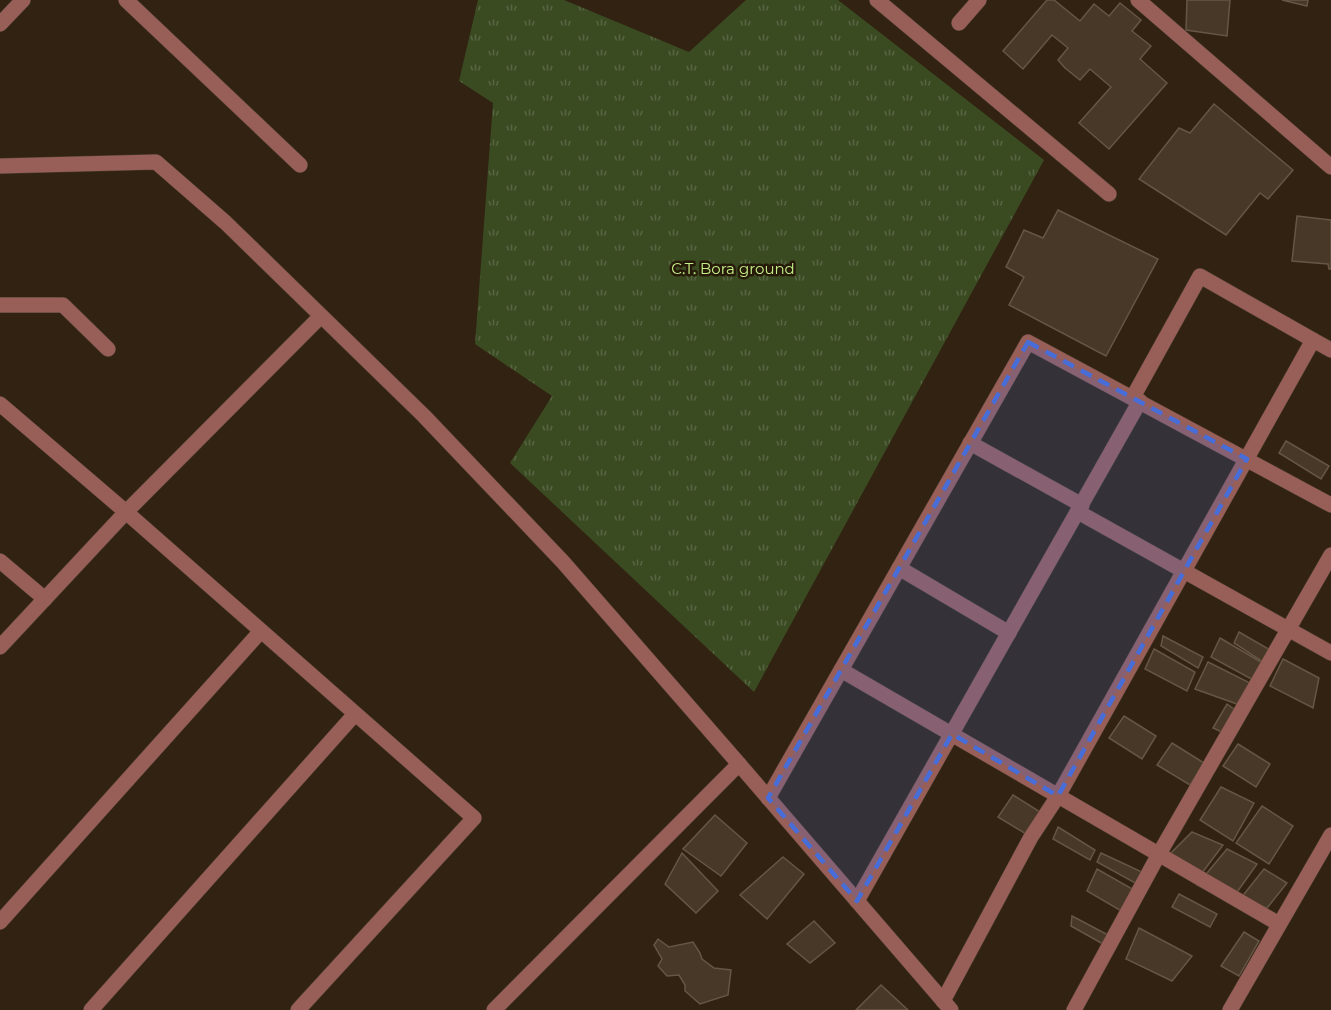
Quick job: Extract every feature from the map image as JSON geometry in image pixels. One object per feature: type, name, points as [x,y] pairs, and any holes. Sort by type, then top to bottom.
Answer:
[{"type":"street","points":[[0,24],[22,0]]},
{"type":"street","points":[[126,0],[300,165]]},
{"type":"street","points":[[877,0],[1109,194]]},
{"type":"street","points":[[959,23],[979,0]]},
{"type":"street","points":[[1138,0],[1331,167]]},
{"type":"street","points":[[0,166],[156,162],[226,223],[424,416],[562,562],[947,1005],[1031,837],[1058,796],[1313,340]]},
{"type":"street","points":[[857,902],[1080,508],[1200,276],[1331,350]]},
{"type":"street","points":[[0,305],[63,305],[108,349]]},
{"type":"street","points":[[0,647],[126,512],[321,316]]},
{"type":"street","points":[[768,798],[1028,342],[1331,505]]},
{"type":"street","points":[[0,404],[474,818],[298,1010]]},
{"type":"street","points":[[970,443],[1184,571],[1331,653]]},
{"type":"street","points":[[1074,1010],[1159,854],[1331,555]]},
{"type":"street","points":[[0,561],[45,598]]},
{"type":"street","points":[[899,568],[1010,633]]},
{"type":"street","points":[[0,922],[261,631]]},
{"type":"street","points":[[841,670],[1279,924]]},
{"type":"street","points":[[91,1010],[356,714]]},
{"type":"street","points":[[494,1010],[739,764]]},
{"type":"street","points":[[1230,1010],[1331,835]]},
{"type":"highlighted area","points":[[1028,342],[1247,459],[1058,796],[952,734],[857,901],[768,798]]},
{"type":"green space","name":"C.T. Bora ground","points":[[478,0],[564,0],[689,52],[746,0],[838,0],[1044,160],[754,692],[510,463],[552,396],[475,344],[493,103],[459,81]]},
{"type":"building","points":[[1047,0],[1054,0],[1080,21],[1094,4],[1109,16],[1120,3],[1141,20],[1132,31],[1151,46],[1140,59],[1167,83],[1109,149],[1079,123],[1111,87],[1090,69],[1080,80],[1065,68],[1058,60],[1068,48],[1052,35],[1023,69],[1003,51]]},
{"type":"building","points":[[1187,0],[1230,0],[1227,36],[1186,30]]},
{"type":"building","points":[[1282,0],[1308,0],[1307,6]]},
{"type":"building","points":[[1214,104],[1293,170],[1268,199],[1260,193],[1226,235],[1139,179],[1179,128],[1190,133]]},
{"type":"building","points":[[1058,210],[1158,259],[1106,356],[1009,305],[1024,277],[1006,267],[1024,230],[1043,238]]},
{"type":"building","points":[[1297,216],[1331,220],[1331,269],[1328,264],[1292,261]]},
{"type":"building","points":[[1286,441],[1329,466],[1321,479],[1279,453]]},
{"type":"building","points":[[1239,632],[1272,651],[1266,664],[1234,643]]},
{"type":"building","points":[[1163,636],[1203,657],[1198,668],[1161,646]]},
{"type":"building","points":[[1220,638],[1266,665],[1255,681],[1211,657]]},
{"type":"building","points":[[1154,649],[1195,672],[1187,691],[1145,669]]},
{"type":"building","points":[[1283,659],[1319,678],[1313,708],[1270,686]]},
{"type":"building","points":[[1208,662],[1250,683],[1237,704],[1195,689]]},
{"type":"building","points":[[1227,704],[1238,712],[1226,734],[1213,728]]},
{"type":"building","points":[[1124,716],[1156,736],[1142,759],[1109,738]]},
{"type":"building","points":[[1172,743],[1204,763],[1190,785],[1157,765]]},
{"type":"building","points":[[1238,744],[1270,764],[1256,787],[1223,766]]},
{"type":"building","points":[[1221,787],[1254,803],[1233,841],[1200,820]]},
{"type":"building","points":[[1013,795],[1045,815],[1031,837],[998,817]]},
{"type":"building","points":[[1262,806],[1293,826],[1269,864],[1236,843]]},
{"type":"building","points":[[715,815],[747,843],[721,876],[683,849]]},
{"type":"building","points":[[1058,827],[1095,850],[1090,860],[1053,839]]},
{"type":"building","points":[[1192,832],[1223,845],[1196,881],[1164,860]]},
{"type":"building","points":[[1227,849],[1257,864],[1230,902],[1197,885]]},
{"type":"building","points":[[682,853],[718,891],[696,913],[665,884]]},
{"type":"building","points":[[1101,853],[1144,873],[1137,884],[1097,862]]},
{"type":"building","points":[[783,857],[804,874],[767,919],[740,895]]},
{"type":"building","points":[[1097,869],[1134,890],[1123,912],[1087,891]]},
{"type":"building","points":[[1264,869],[1287,883],[1267,908],[1241,898]]},
{"type":"building","points":[[1179,894],[1217,914],[1210,927],[1172,907]]},
{"type":"building","points":[[1072,916],[1110,936],[1103,944],[1071,926]]},
{"type":"building","points":[[814,921],[835,943],[810,963],[787,944]]},
{"type":"building","points":[[1139,928],[1192,956],[1172,981],[1126,959]]},
{"type":"building","points":[[1244,932],[1259,941],[1239,976],[1221,966]]},
{"type":"building","points":[[658,939],[669,947],[693,942],[702,959],[714,968],[731,970],[728,995],[700,1004],[685,991],[685,985],[679,975],[667,976],[658,966],[662,959],[654,945]]},
{"type":"building","points":[[881,985],[908,1010],[856,1010]]}]
